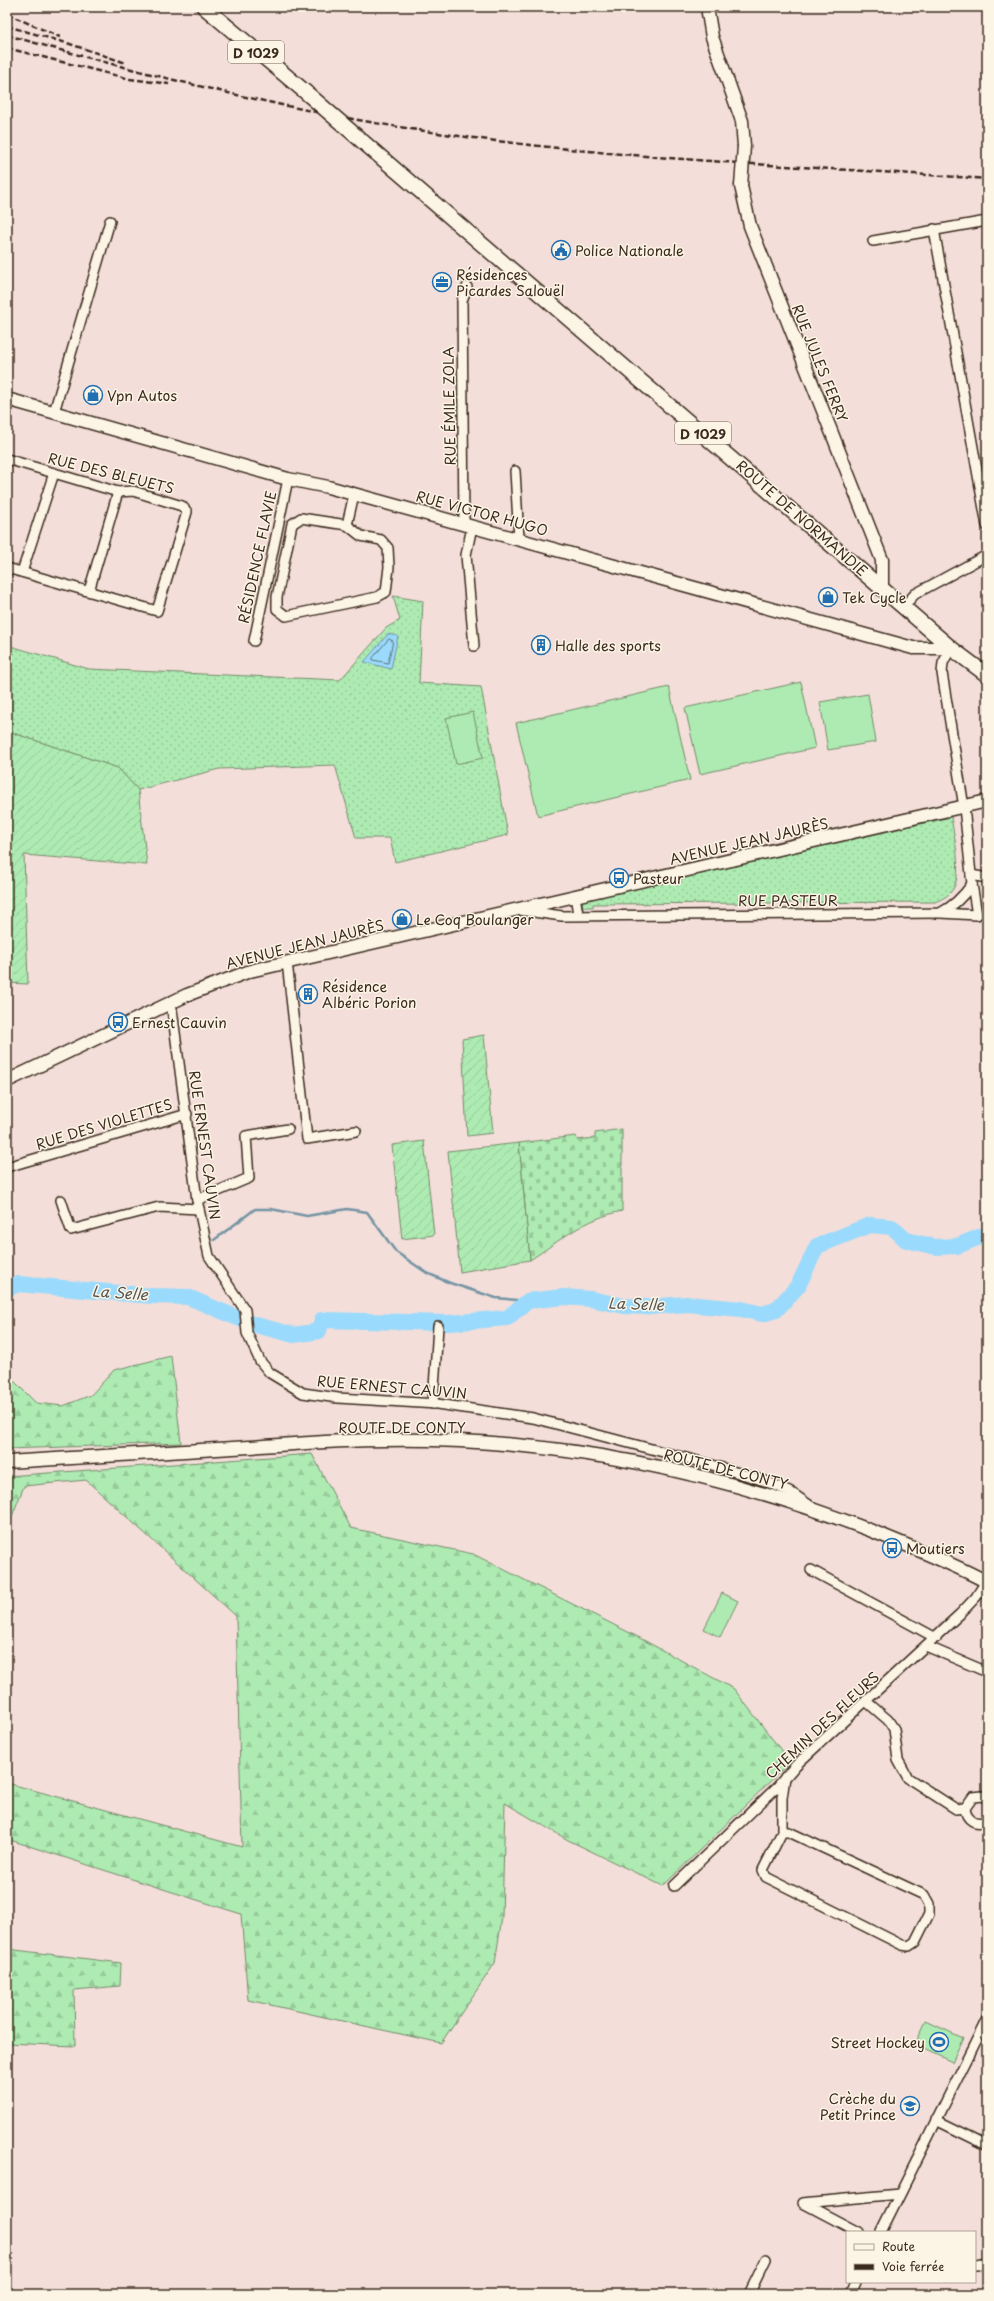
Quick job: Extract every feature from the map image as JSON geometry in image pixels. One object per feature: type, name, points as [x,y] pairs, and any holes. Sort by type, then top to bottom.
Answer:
[{"type":"main road","name":"ROUTE DE NORMANDIE","points":[[204,7],[309,95],[950,648],[987,675]]},
{"type":"street","name":"RUE JULES FERRY","points":[[707,7],[712,37],[742,121],[744,146],[741,186],[750,226],[882,560],[882,588]]},
{"type":"street","points":[[54,412],[110,221]]},
{"type":"street","points":[[873,241],[934,229],[948,229],[987,221]]},
{"type":"street","points":[[934,229],[987,526]]},
{"type":"street","name":"RUE ÉMILE ZOLA","points":[[467,287],[462,301],[468,526],[466,555],[474,646]]},
{"type":"street","name":"RUE VICTOR HUGO","points":[[7,399],[288,479],[354,494],[910,647],[950,648]]},
{"type":"street","name":"RUE DES BLEUETS","points":[[7,459],[118,492],[133,491],[182,506],[186,512],[157,611],[7,568]]},
{"type":"street","points":[[515,471],[519,539]]},
{"type":"street","points":[[22,572],[54,473]]},
{"type":"street","name":"RÉSIDENCE FLAVIE","points":[[254,640],[288,479]]},
{"type":"street","points":[[89,591],[118,492]]},
{"type":"street","points":[[347,525],[354,494]]},
{"type":"street","points":[[301,518],[347,525],[361,536],[381,540],[388,548],[389,567],[386,592],[377,597],[286,616],[277,609],[277,596],[292,524],[301,518]]},
{"type":"street","points":[[903,606],[915,594],[987,555]]},
{"type":"street","points":[[940,913],[957,902],[971,880],[964,807],[942,673],[943,663],[950,648]]},
{"type":"street","name":"AVENUE JEAN JAURÈS","points":[[7,1081],[171,1002],[243,974],[287,962],[987,802]]},
{"type":"street","points":[[971,880],[987,878]]},
{"type":"street","name":"RUE PASTEUR","points":[[517,909],[562,916],[578,914],[940,913],[977,915],[971,880]]},
{"type":"street","points":[[575,896],[578,914]]},
{"type":"street","points":[[287,962],[307,1139],[356,1131]]},
{"type":"street","name":"RUE ERNEST CAUVIN","points":[[171,1002],[198,1205],[209,1256],[244,1307],[251,1346],[260,1361],[270,1373],[303,1393],[338,1398],[433,1404],[533,1418],[709,1464],[765,1481],[792,1498]]},
{"type":"street","name":"RUE DES VIOLETTES","points":[[7,1168],[187,1114]]},
{"type":"street","points":[[61,1200],[71,1230],[159,1207],[198,1205],[249,1178],[246,1136],[288,1129]]},
{"type":"street","points":[[433,1404],[438,1326]]},
{"type":"street","name":"ROUTE DE CONTY","points":[[7,1462],[384,1440],[473,1442],[587,1453],[792,1498],[814,1509],[927,1553],[987,1581]]},
{"type":"street","points":[[811,1570],[936,1638]]},
{"type":"street","name":"CHEMIN DES FLEURS","points":[[674,1886],[778,1786],[786,1776],[936,1638],[976,1598],[987,1581]]},
{"type":"street","points":[[926,1646],[987,1672]]},
{"type":"street","points":[[867,1702],[888,1720],[894,1730],[898,1760],[908,1778],[956,1809],[965,1808]]},
{"type":"street","points":[[782,1832],[789,1832],[924,1895],[929,1904],[929,1914],[915,1942],[909,1946],[902,1945],[766,1877],[763,1870],[782,1832],[781,1811],[786,1776]]},
{"type":"street","points":[[987,1799],[982,1796],[973,1797],[969,1800],[965,1808],[970,1820],[978,1823],[987,1820]]},
{"type":"street","points":[[881,2231],[987,2018]]},
{"type":"street","points":[[936,2120],[987,2145]]},
{"type":"street","points":[[856,2231],[803,2203],[899,2194]]},
{"type":"street","points":[[749,2294],[766,2259]]},
{"type":"street","points":[[976,2266],[987,2264]]},
{"type":"street","points":[[851,2294],[856,2283]]},
{"type":"green space","points":[[393,596],[423,601],[419,683],[481,687],[508,835],[395,862],[390,838],[356,838],[335,765],[219,769],[138,790],[118,768],[7,731],[7,645],[89,669],[340,680],[386,628],[400,620]]},
{"type":"green space","points":[[801,682],[815,748],[700,774],[685,708]]},
{"type":"green space","points":[[669,687],[690,780],[538,816],[516,723]]},
{"type":"green space","points":[[868,694],[876,742],[828,750],[820,702]]},
{"type":"green space","points":[[473,712],[483,758],[456,764],[446,718]]},
{"type":"green space","points":[[7,731],[118,768],[138,790],[147,865],[24,855],[28,984],[7,983]]},
{"type":"green space","points":[[951,817],[958,864],[956,882],[949,894],[935,902],[593,904],[593,907],[583,907],[582,901]]},
{"type":"green space","points":[[484,1035],[493,1133],[467,1136],[462,1039]]},
{"type":"green space","points":[[622,1129],[622,1211],[585,1224],[530,1260],[519,1143],[576,1136],[577,1140],[595,1138],[595,1133]]},
{"type":"green space","points":[[424,1141],[434,1235],[402,1239],[392,1145]]},
{"type":"green space","points":[[519,1143],[530,1260],[460,1272],[448,1151]]},
{"type":"green space","points":[[171,1356],[181,1443],[7,1449],[7,1374],[36,1403],[63,1406],[91,1395],[114,1370]]},
{"type":"green space","points":[[312,1454],[351,1528],[473,1554],[636,1636],[734,1689],[790,1762],[663,1886],[568,1840],[505,1803],[502,1917],[495,1963],[441,2043],[248,2000],[241,1914],[7,1839],[7,1783],[242,1847],[236,1616],[86,1480],[24,1486],[7,1529],[7,1476]]},
{"type":"green space","points":[[722,1593],[738,1601],[720,1637],[704,1629]]},
{"type":"green space","points":[[7,1949],[121,1963],[120,1986],[74,1990],[75,2046],[7,2043]]},
{"type":"green space","name":"Street Hockey","points":[[926,2021],[963,2038],[952,2062],[915,2045]]},
{"type":"water","points":[[388,634],[398,636],[391,669],[364,662]]},
{"type":"waterway","points":[[214,1240],[255,1209],[271,1209],[307,1216],[347,1209],[367,1212],[396,1252],[427,1273],[450,1283],[496,1298],[528,1301]]},
{"type":"waterway","name":"La Selle","points":[[7,1289],[18,1284],[152,1296],[188,1297],[252,1324],[294,1335],[319,1331],[322,1320],[449,1323],[507,1318],[528,1301],[563,1297],[591,1299],[624,1306],[648,1307],[687,1304],[741,1309],[762,1314],[776,1310],[798,1286],[817,1246],[870,1225],[892,1227],[906,1240],[936,1247],[957,1246],[987,1234]]},
{"type":"railway","points":[[7,14],[60,37]]},
{"type":"railway","points":[[7,26],[70,44],[126,63]]},
{"type":"railway","points":[[7,35],[115,65],[224,92],[334,115],[445,134],[512,143],[647,156],[987,179]]},
{"type":"railway","points":[[7,48],[130,79],[169,84]]},
{"type":"place","name":"Police Nationale","points":[[561,250]]},
{"type":"place","name":"Résidences Picardes Salouël","points":[[442,282]]},
{"type":"place","name":"Vpn Autos","points":[[93,395]]},
{"type":"place","name":"Tek Cycle","points":[[828,597]]},
{"type":"place","name":"Halle des sports","points":[[541,645]]},
{"type":"place","name":"Pasteur","points":[[619,878]]},
{"type":"place","name":"Le Coq Boulanger","points":[[402,919]]},
{"type":"place","name":"Résidence Albéric Porion","points":[[308,994]]},
{"type":"place","name":"Ernest Cauvin","points":[[118,1022]]},
{"type":"place","name":"Moutiers","points":[[892,1548]]},
{"type":"place","name":"Street Hockey","points":[[939,2042]]},
{"type":"place","name":"Crèche du Petit Prince","points":[[910,2106]]}]
